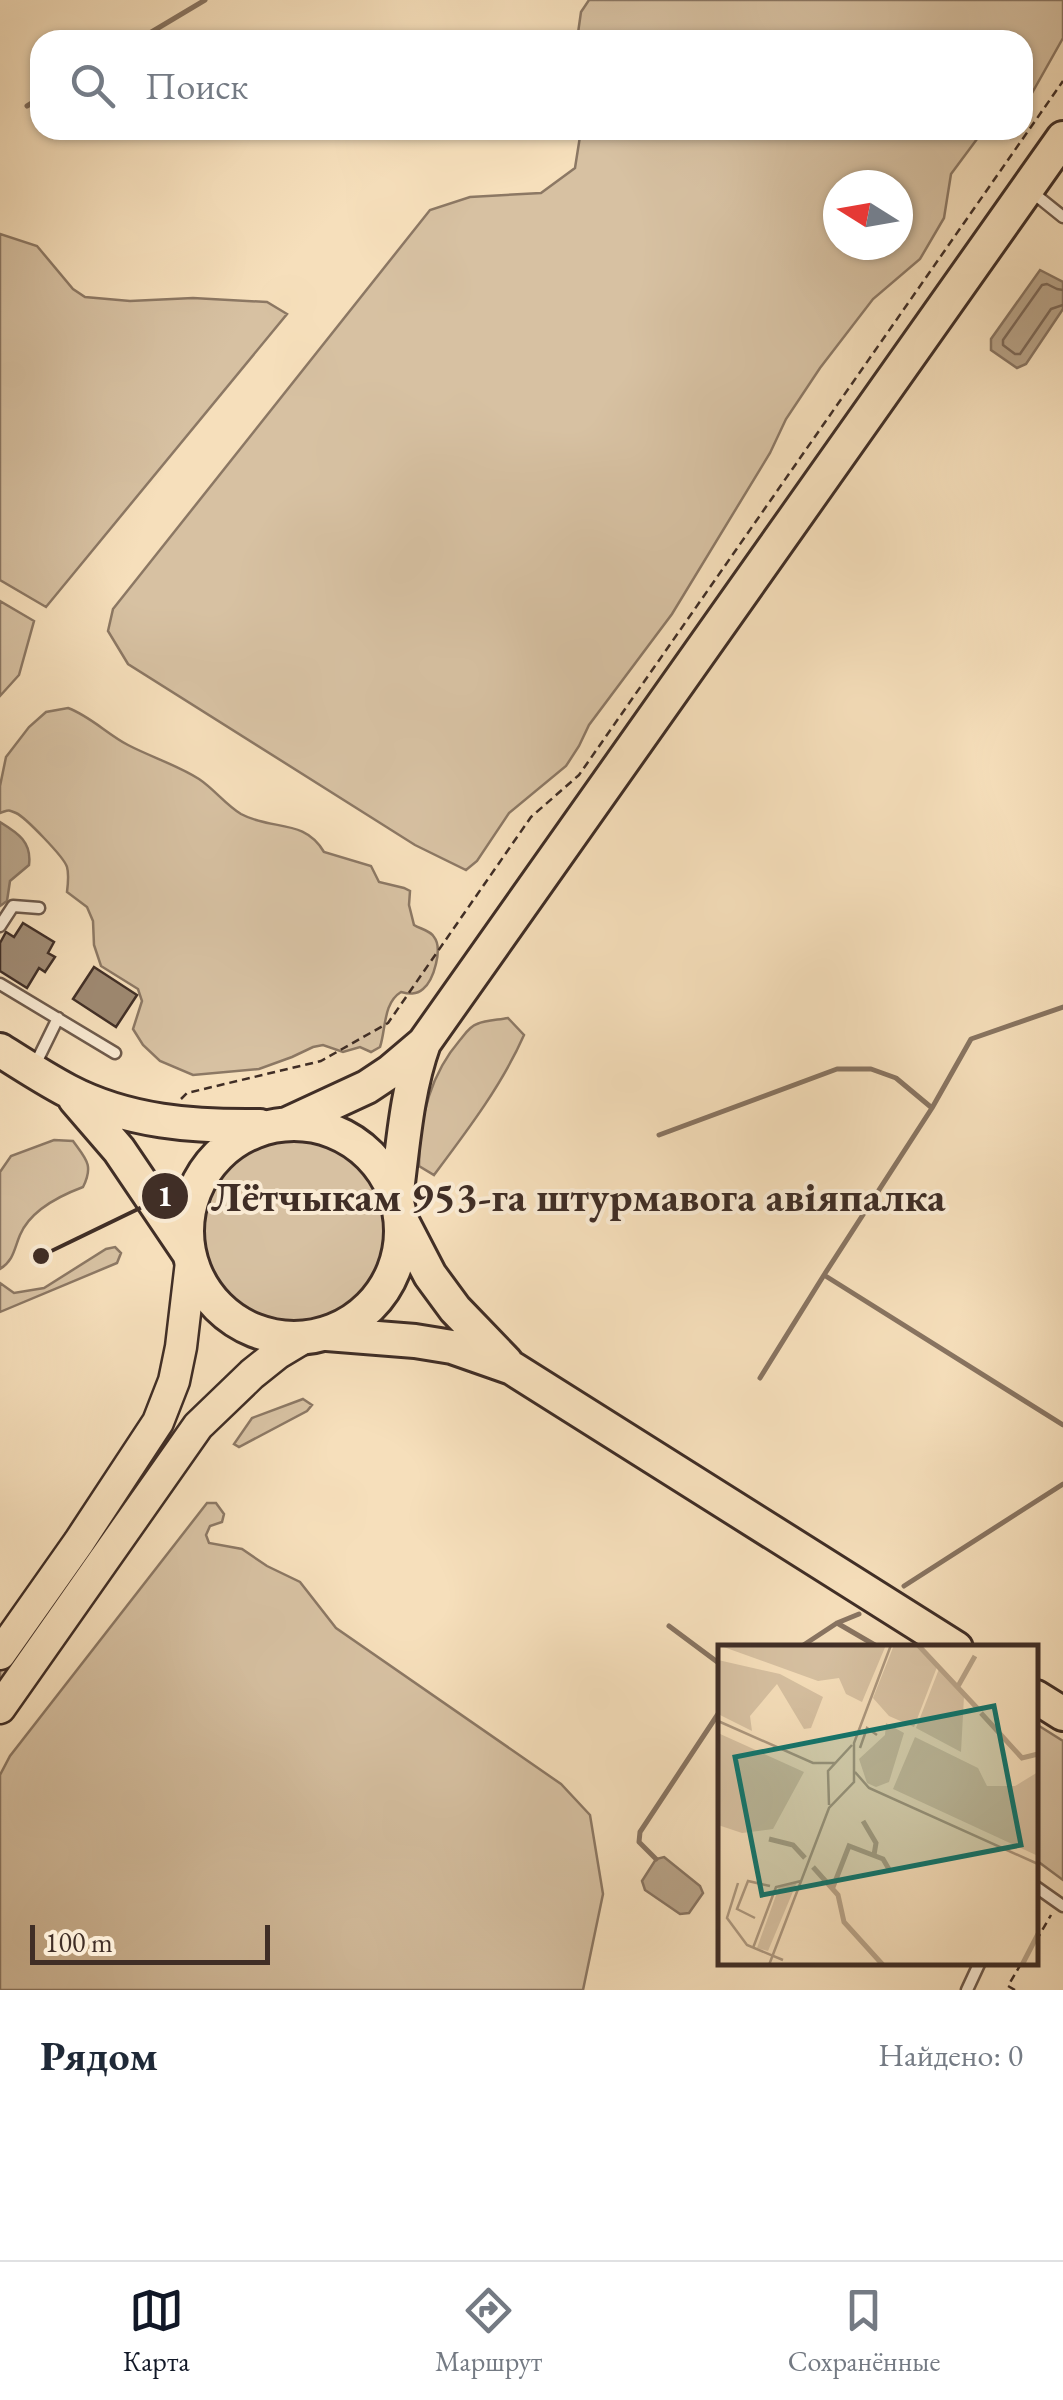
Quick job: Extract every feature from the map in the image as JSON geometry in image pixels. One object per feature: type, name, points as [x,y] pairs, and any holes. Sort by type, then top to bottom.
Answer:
[{"type":"highway","points":[[189,1257],[189,1208],[202,1175],[227,1147],[246,1135],[367,1088],[424,1043],[1063,138]]},
{"type":"highway","points":[[315,1336],[355,1320],[375,1302],[396,1264],[401,1240],[398,1207],[410,1094],[424,1043]]},
{"type":"highway","points":[[0,1050],[69,1092],[109,1108],[165,1122],[316,1126],[356,1144],[380,1168],[430,1274],[446,1298],[512,1368]]},
{"type":"highway","points":[[69,1092],[120,1150],[217,1308],[241,1326],[263,1335],[415,1341],[452,1347],[512,1368],[951,1645]]},
{"type":"highway","points":[[1038,1698],[1063,1714]]},
{"type":"main road","points":[[0,1654],[158,1422],[174,1381],[181,1347],[189,1257]]},
{"type":"main road","points":[[0,1708],[198,1426],[277,1354],[315,1336]]},
{"type":"lane","points":[[1028,188],[1063,218]]},
{"type":"lane","points":[[0,926],[13,906],[39,908]]},
{"type":"lane","points":[[0,984],[115,1053]]},
{"type":"lane","points":[[32,1070],[58,1018]]},
{"type":"lane","points":[[1038,1889],[1058,1905]]},
{"type":"lane","points":[[967,1990],[979,1965]]},
{"type":"path","points":[[1033,124],[1063,81]]},
{"type":"path","points":[[165,1122],[171,1109],[187,1093],[321,1062],[388,1023],[530,817],[579,775],[1022,140]]},
{"type":"path","points":[[1038,1938],[1058,1905]]},
{"type":"path","points":[[1015,1990],[1008,1986],[1020,1965]]},
{"type":"shaded area","points":[[589,0],[1063,0],[1063,38],[1033,91],[1033,30],[578,30],[581,12]]},
{"type":"shaded area","points":[[579,140],[976,140],[951,174],[944,218],[920,259],[873,299],[820,368],[672,614],[589,725],[566,766],[509,813],[477,861],[466,870],[415,845],[128,664],[108,631],[113,609],[430,210],[470,197],[541,193],[575,168]]},
{"type":"shaded area","points":[[0,234],[37,246],[73,289],[85,297],[267,302],[287,314],[46,607],[0,580]]},
{"type":"shaded area","points":[[0,601],[34,621],[19,675],[0,696]]},
{"type":"shaded area","points":[[68,708],[128,745],[199,779],[241,814],[307,834],[324,852],[371,866],[379,882],[410,891],[414,925],[430,933],[437,942],[436,964],[423,989],[412,994],[401,992],[395,997],[380,1047],[371,1052],[360,1047],[343,1052],[323,1045],[259,1069],[193,1075],[160,1061],[143,1045],[133,1029],[142,1001],[138,989],[101,966],[94,945],[93,921],[87,907],[67,892],[64,862],[21,816],[9,810],[0,813],[6,757],[46,712]]},
{"type":"shaded area","points":[[508,1018],[524,1035],[495,1090],[434,1175],[419,1166],[424,1115],[433,1084],[449,1054],[472,1026]]},
{"type":"shaded area","points":[[291,1136],[328,1143],[360,1164],[381,1196],[388,1233],[381,1270],[360,1302],[328,1323],[291,1330],[254,1323],[222,1302],[201,1270],[194,1233],[201,1196],[222,1164],[254,1143]]},
{"type":"shaded area","points":[[54,1140],[73,1141],[82,1153],[88,1173],[83,1187],[38,1212],[25,1226],[11,1258],[0,1269],[0,1172],[11,1156]]},
{"type":"shaded area","points":[[115,1247],[121,1253],[117,1263],[0,1312],[0,1283],[14,1293],[44,1288]]},
{"type":"shaded area","points":[[303,1399],[312,1405],[307,1411],[239,1447],[234,1444],[252,1418]]},
{"type":"shaded area","points":[[167,1433],[176,1439],[0,1689],[0,1671]]},
{"type":"shaded area","points":[[207,1503],[216,1503],[224,1514],[222,1522],[210,1526],[206,1535],[209,1543],[242,1549],[300,1582],[336,1628],[561,1784],[590,1815],[603,1894],[583,1990],[0,1990],[0,1775],[10,1756]]},
{"type":"shaded area","points":[[1038,1725],[1063,1741],[1063,1880],[1038,1861]]},
{"type":"water","points":[[1040,270],[1063,282],[1063,309],[1026,364],[1017,368],[991,350],[991,339]]},
{"type":"water","points":[[0,822],[22,839],[29,865],[10,881],[7,901],[0,906]]},
{"type":"water","points":[[664,1857],[700,1886],[703,1893],[689,1913],[680,1914],[645,1890],[642,1881],[656,1859]]},
{"type":"building","points":[[23,923],[54,942],[48,953],[55,957],[45,972],[39,968],[27,988],[0,971],[0,943],[6,932],[14,937]]},
{"type":"building","points":[[94,967],[137,995],[116,1027],[73,999]]},
{"type":"waterway","points":[[155,30],[205,0]]},
{"type":"waterway","points":[[1063,1007],[971,1039],[932,1108],[824,1275],[1063,1425]]},
{"type":"waterway","points":[[659,1135],[837,1069],[871,1069],[896,1078],[932,1108]]},
{"type":"waterway","points":[[760,1378],[824,1275]]},
{"type":"waterway","points":[[904,1586],[1063,1484]]},
{"type":"waterway","points":[[804,1645],[859,1614]]},
{"type":"waterway","points":[[837,1623],[875,1645]]},
{"type":"waterway","points":[[669,1626],[718,1663]]},
{"type":"waterway","points":[[656,1859],[639,1842],[640,1832],[718,1714]]},
{"type":"place","name":"Лётчыкам 953-га штурмавога авіяпалка","points":[[41,1256]]}]
